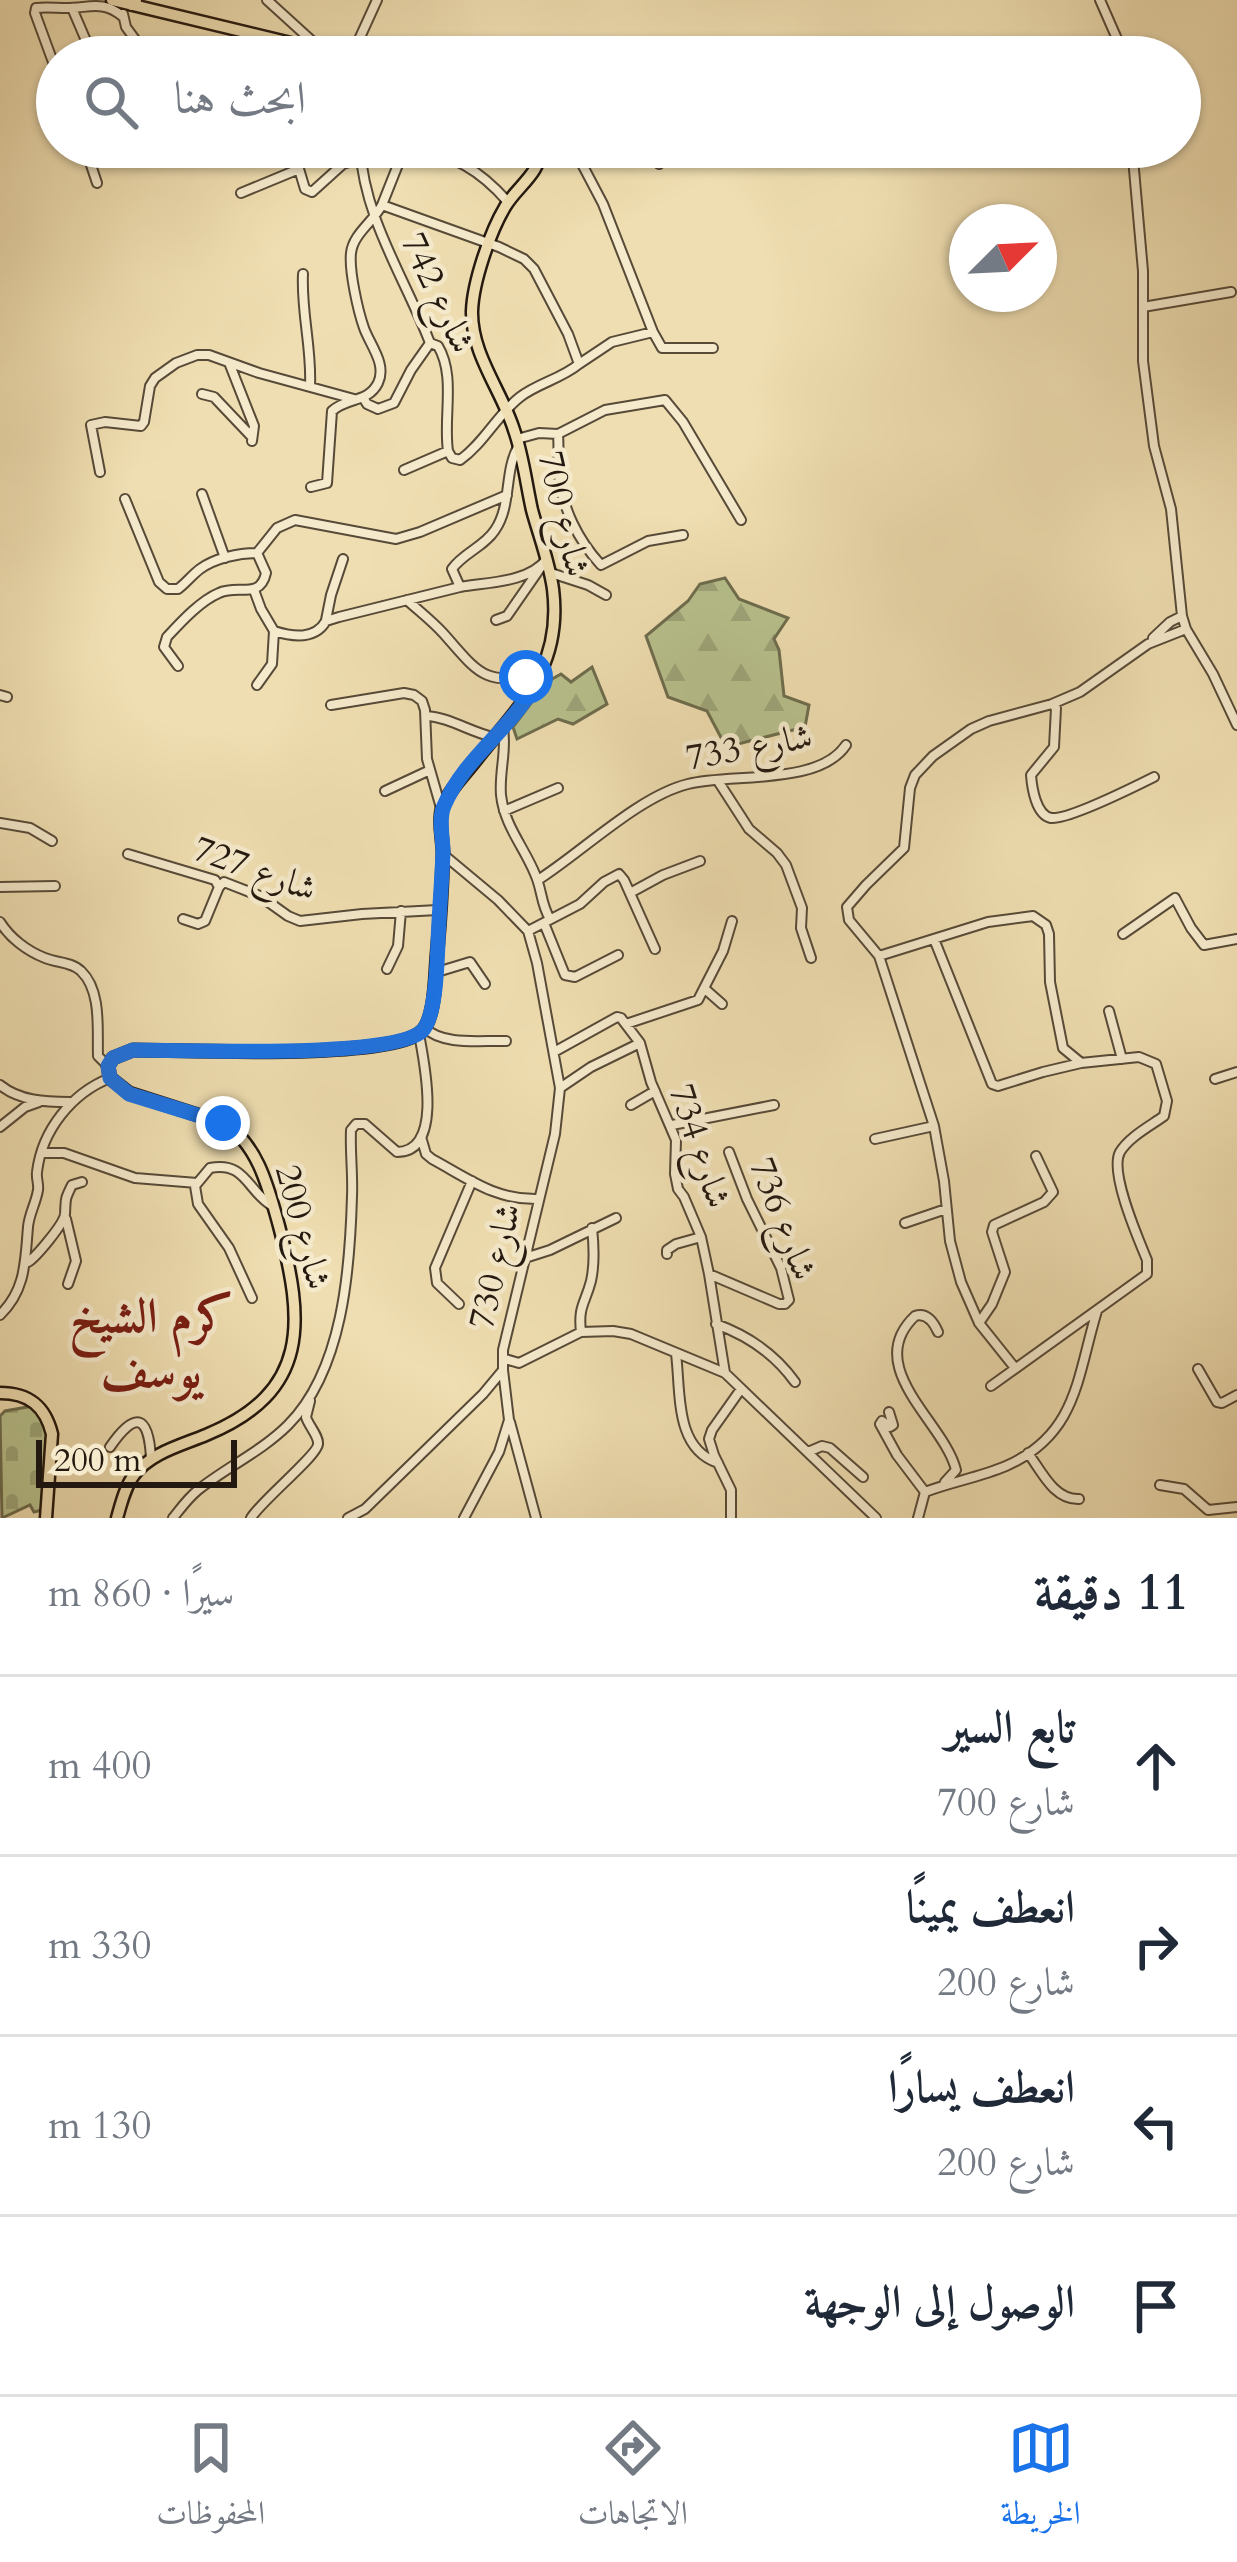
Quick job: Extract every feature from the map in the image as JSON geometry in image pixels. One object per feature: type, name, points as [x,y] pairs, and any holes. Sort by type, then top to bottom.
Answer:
[{"type":"main road","points":[[112,0],[256,36]]},
{"type":"main road","name":"شارع 700","points":[[442,810],[461,778],[524,702],[540,674],[552,631],[554,595],[517,443],[478,345],[472,315],[489,244],[508,202],[535,168]]},
{"type":"main road","points":[[109,1072],[113,1058],[133,1050],[347,1050],[399,1042],[422,1031],[430,1019],[435,973],[442,810]]},
{"type":"main road","name":"شارع 200","points":[[109,1072],[129,1094],[231,1128],[260,1168],[295,1294],[295,1339],[283,1375],[262,1402],[215,1431],[151,1460]]},
{"type":"main road","points":[[0,1393],[30,1398],[48,1421],[52,1434],[46,1518]]},
{"type":"main road","points":[[117,1518],[132,1478],[151,1460]]},
{"type":"street","points":[[267,0],[303,36]]},
{"type":"street","points":[[1100,0],[1116,36]]},
{"type":"street","points":[[358,36],[374,1]]},
{"type":"street","points":[[122,16],[134,2]]},
{"type":"street","points":[[43,36],[36,8],[95,4],[122,16],[133,36]]},
{"type":"street","points":[[72,8],[84,36]]},
{"type":"street","points":[[92,168],[97,183]]},
{"type":"street","points":[[241,194],[299,169],[305,189],[312,192],[339,168]]},
{"type":"street","name":"شارع 742","points":[[363,168],[388,255],[447,368],[448,452]]},
{"type":"street","points":[[311,487],[327,483],[332,411],[359,399],[378,383],[380,367],[364,327],[350,254],[356,238],[382,206],[399,168]]},
{"type":"street","points":[[472,168],[508,202]]},
{"type":"street","points":[[584,168],[662,348],[713,348]]},
{"type":"street","points":[[1134,168],[1143,272],[1143,361],[1154,446],[1171,509],[1182,616],[1237,725]]},
{"type":"street","points":[[382,206],[519,255],[531,265],[579,364]]},
{"type":"street","points":[[302,274],[310,386]]},
{"type":"street","points":[[1143,308],[1231,292]]},
{"type":"street","points":[[404,470],[448,452],[460,460],[518,399],[568,373],[612,341],[653,332]]},
{"type":"street","points":[[100,472],[91,425],[139,427],[152,381],[182,360],[209,355],[359,399],[378,409],[394,403],[430,343]]},
{"type":"street","points":[[202,394],[214,397],[252,439],[254,426],[230,364]]},
{"type":"street","points":[[460,587],[453,565],[496,529],[517,443],[538,433],[558,434],[605,410],[668,401],[742,520]]},
{"type":"street","points":[[558,434],[564,502],[583,542],[601,565],[649,541],[683,535]]},
{"type":"street","points":[[202,494],[225,558]]},
{"type":"street","points":[[125,499],[164,587],[178,589],[201,568],[257,553],[277,528],[295,520],[396,539],[507,495]]},
{"type":"street","points":[[178,665],[164,643],[216,594],[254,590],[266,578],[257,553]]},
{"type":"street","points":[[274,631],[309,635],[321,630],[343,559]]},
{"type":"street","points":[[496,620],[507,616],[546,566]]},
{"type":"street","points":[[326,622],[406,599],[490,584],[546,566],[606,595]]},
{"type":"street","points":[[254,590],[274,631],[272,664],[257,685]]},
{"type":"street","points":[[406,599],[485,675],[504,680],[540,674]]},
{"type":"street","points":[[1148,644],[1182,616]]},
{"type":"street","points":[[1015,1368],[979,1323],[961,1282],[934,1126],[879,956],[849,920],[847,907],[904,848],[915,775],[933,755],[971,729],[1080,692],[1148,644],[1186,629]]},
{"type":"street","points":[[331,705],[404,693],[422,701],[430,770],[442,810]]},
{"type":"street","points":[[1047,705],[1057,708],[1057,734],[1054,747],[1031,775],[1038,805],[1046,816],[1067,814],[1154,778]]},
{"type":"street","points":[[426,716],[493,737]]},
{"type":"street","points":[[503,726],[504,812],[538,880],[566,975],[574,977],[618,956]]},
{"type":"street","name":"شارع 733","points":[[538,880],[670,790],[704,780],[778,775],[820,766],[837,757],[846,745]]},
{"type":"street","points":[[385,791],[430,770]]},
{"type":"street","points":[[718,781],[739,815],[781,857],[802,908],[801,928],[811,958]]},
{"type":"street","points":[[504,812],[558,788]]},
{"type":"street","points":[[0,823],[30,828],[52,841]]},
{"type":"street","name":"شارع 727","points":[[128,854],[260,896],[300,921],[438,910]]},
{"type":"street","points":[[443,854],[528,931],[585,901],[615,875],[621,876],[655,949]]},
{"type":"street","points":[[630,893],[700,861]]},
{"type":"street","points":[[0,887],[55,886]]},
{"type":"street","points":[[183,919],[198,924],[205,921],[220,887]]},
{"type":"street","points":[[1123,934],[1175,898],[1204,945],[1237,939]]},
{"type":"street","points":[[387,969],[398,946],[401,911]]},
{"type":"street","points":[[879,956],[988,922],[1029,915],[1046,925],[1053,1003],[1063,1048],[1054,1069]]},
{"type":"street","points":[[554,1052],[613,1018],[626,1024],[698,1000],[724,951],[732,921]]},
{"type":"street","points":[[0,1316],[14,1298],[27,1263],[28,1223],[39,1189],[36,1174],[49,1134],[71,1102],[109,1072],[98,1056],[97,1010],[84,974],[38,955],[2,929]]},
{"type":"street","name":"شارع 730","points":[[528,931],[560,1088],[555,1134],[523,1258],[503,1350],[504,1365],[518,1363],[581,1332]]},
{"type":"street","points":[[934,940],[992,1084],[1082,1063],[1138,1057],[1156,1064],[1165,1090],[1167,1112],[1126,1144],[1117,1162],[1148,1271],[991,1386]]},
{"type":"street","points":[[435,973],[470,962],[485,984]]},
{"type":"street","points":[[705,989],[722,1004]]},
{"type":"street","points":[[1109,1011],[1122,1059]]},
{"type":"street","name":"شارع 734","points":[[626,1024],[640,1043],[672,1125],[678,1189],[700,1237],[710,1274],[724,1373]]},
{"type":"street","points":[[250,1518],[317,1447],[306,1417],[328,1360],[343,1292],[352,1210],[351,1130],[364,1124],[391,1149],[403,1153],[413,1148],[429,1100],[422,1031],[447,1039],[506,1041]]},
{"type":"street","points":[[560,1088],[640,1043]]},
{"type":"street","points":[[1063,1048],[1082,1063]]},
{"type":"street","points":[[1215,1079],[1237,1072]]},
{"type":"street","points":[[0,1085],[14,1094],[47,1102]]},
{"type":"street","points":[[631,1105],[655,1091]]},
{"type":"street","points":[[0,1127],[25,1107],[71,1102]]},
{"type":"street","name":"شارع 736","points":[[672,1125],[775,1105]]},
{"type":"street","points":[[875,1138],[934,1126]]},
{"type":"street","points":[[420,1136],[432,1159],[472,1181],[505,1197],[539,1198]]},
{"type":"street","name":"شارع 736","points":[[710,1274],[775,1303],[789,1300],[781,1268],[729,1152]]},
{"type":"street","points":[[43,1154],[64,1153],[135,1178],[197,1183]]},
{"type":"street","points":[[979,1323],[1005,1272],[994,1225],[1045,1202],[1053,1192],[1036,1156]]},
{"type":"street","points":[[252,1298],[229,1248],[201,1212],[195,1196],[197,1183],[213,1166],[231,1168],[273,1206]]},
{"type":"street","points":[[459,1304],[440,1288],[434,1273],[472,1181]]},
{"type":"street","points":[[68,1284],[76,1261],[64,1200],[72,1185],[82,1182]]},
{"type":"street","points":[[905,1223],[946,1209]]},
{"type":"street","points":[[27,1263],[37,1257],[65,1218]]},
{"type":"street","points":[[523,1258],[616,1218]]},
{"type":"street","points":[[592,1228],[594,1264],[580,1308],[581,1332],[631,1334],[724,1373],[875,1518]]},
{"type":"street","points":[[667,1254],[672,1246],[700,1237]]},
{"type":"street","points":[[925,1492],[1002,1467],[1056,1430],[1083,1365],[1097,1310]]},
{"type":"street","points":[[938,1332],[930,1319],[915,1316],[901,1334],[897,1354],[920,1411],[955,1465],[955,1473],[940,1487]]},
{"type":"street","points":[[1081,1319],[1090,1334]]},
{"type":"street","points":[[716,1324],[765,1349],[796,1382]]},
{"type":"street","points":[[675,1353],[685,1430],[700,1453],[718,1463]]},
{"type":"street","points":[[504,1365],[509,1420],[536,1518]]},
{"type":"street","points":[[350,1518],[469,1408],[504,1365]]},
{"type":"street","points":[[1198,1369],[1217,1402],[1237,1395]]},
{"type":"street","points":[[173,1518],[198,1490],[277,1436],[315,1389]]},
{"type":"street","points":[[731,1518],[731,1490],[710,1439],[741,1389]]},
{"type":"street","points":[[890,1412],[892,1427],[880,1424],[925,1492]]},
{"type":"street","points":[[464,1518],[499,1452],[509,1420]]},
{"type":"street","points":[[110,1447],[129,1424],[138,1422],[149,1435],[151,1460]]},
{"type":"street","points":[[808,1452],[830,1448],[863,1478]]},
{"type":"street","points":[[1028,1453],[1060,1495],[1079,1498]]},
{"type":"street","points":[[1160,1485],[1184,1489],[1208,1510],[1237,1507]]},
{"type":"street","points":[[918,1518],[925,1492]]},
{"type":"green space","points":[[725,578],[739,599],[788,618],[774,639],[784,696],[809,705],[805,727],[726,747],[707,711],[668,697],[646,636],[688,601],[700,584]]},
{"type":"green space","points":[[592,667],[607,704],[573,724],[558,719],[517,739],[513,727],[547,682],[561,674],[571,682]]},
{"type":"green space","points":[[27,1407],[40,1413],[49,1435],[42,1510],[34,1512],[30,1505],[2,1518],[0,1416]]},
{"type":"district","name":"كرم الشيخ يوسف","points":[[151,1344]]},
{"type":"route","points":[[223,1123],[129,1094],[110,1078],[108,1066],[113,1058],[133,1050],[347,1050],[399,1042],[425,1028],[438,947],[442,810],[540,674],[526,677]]}]
